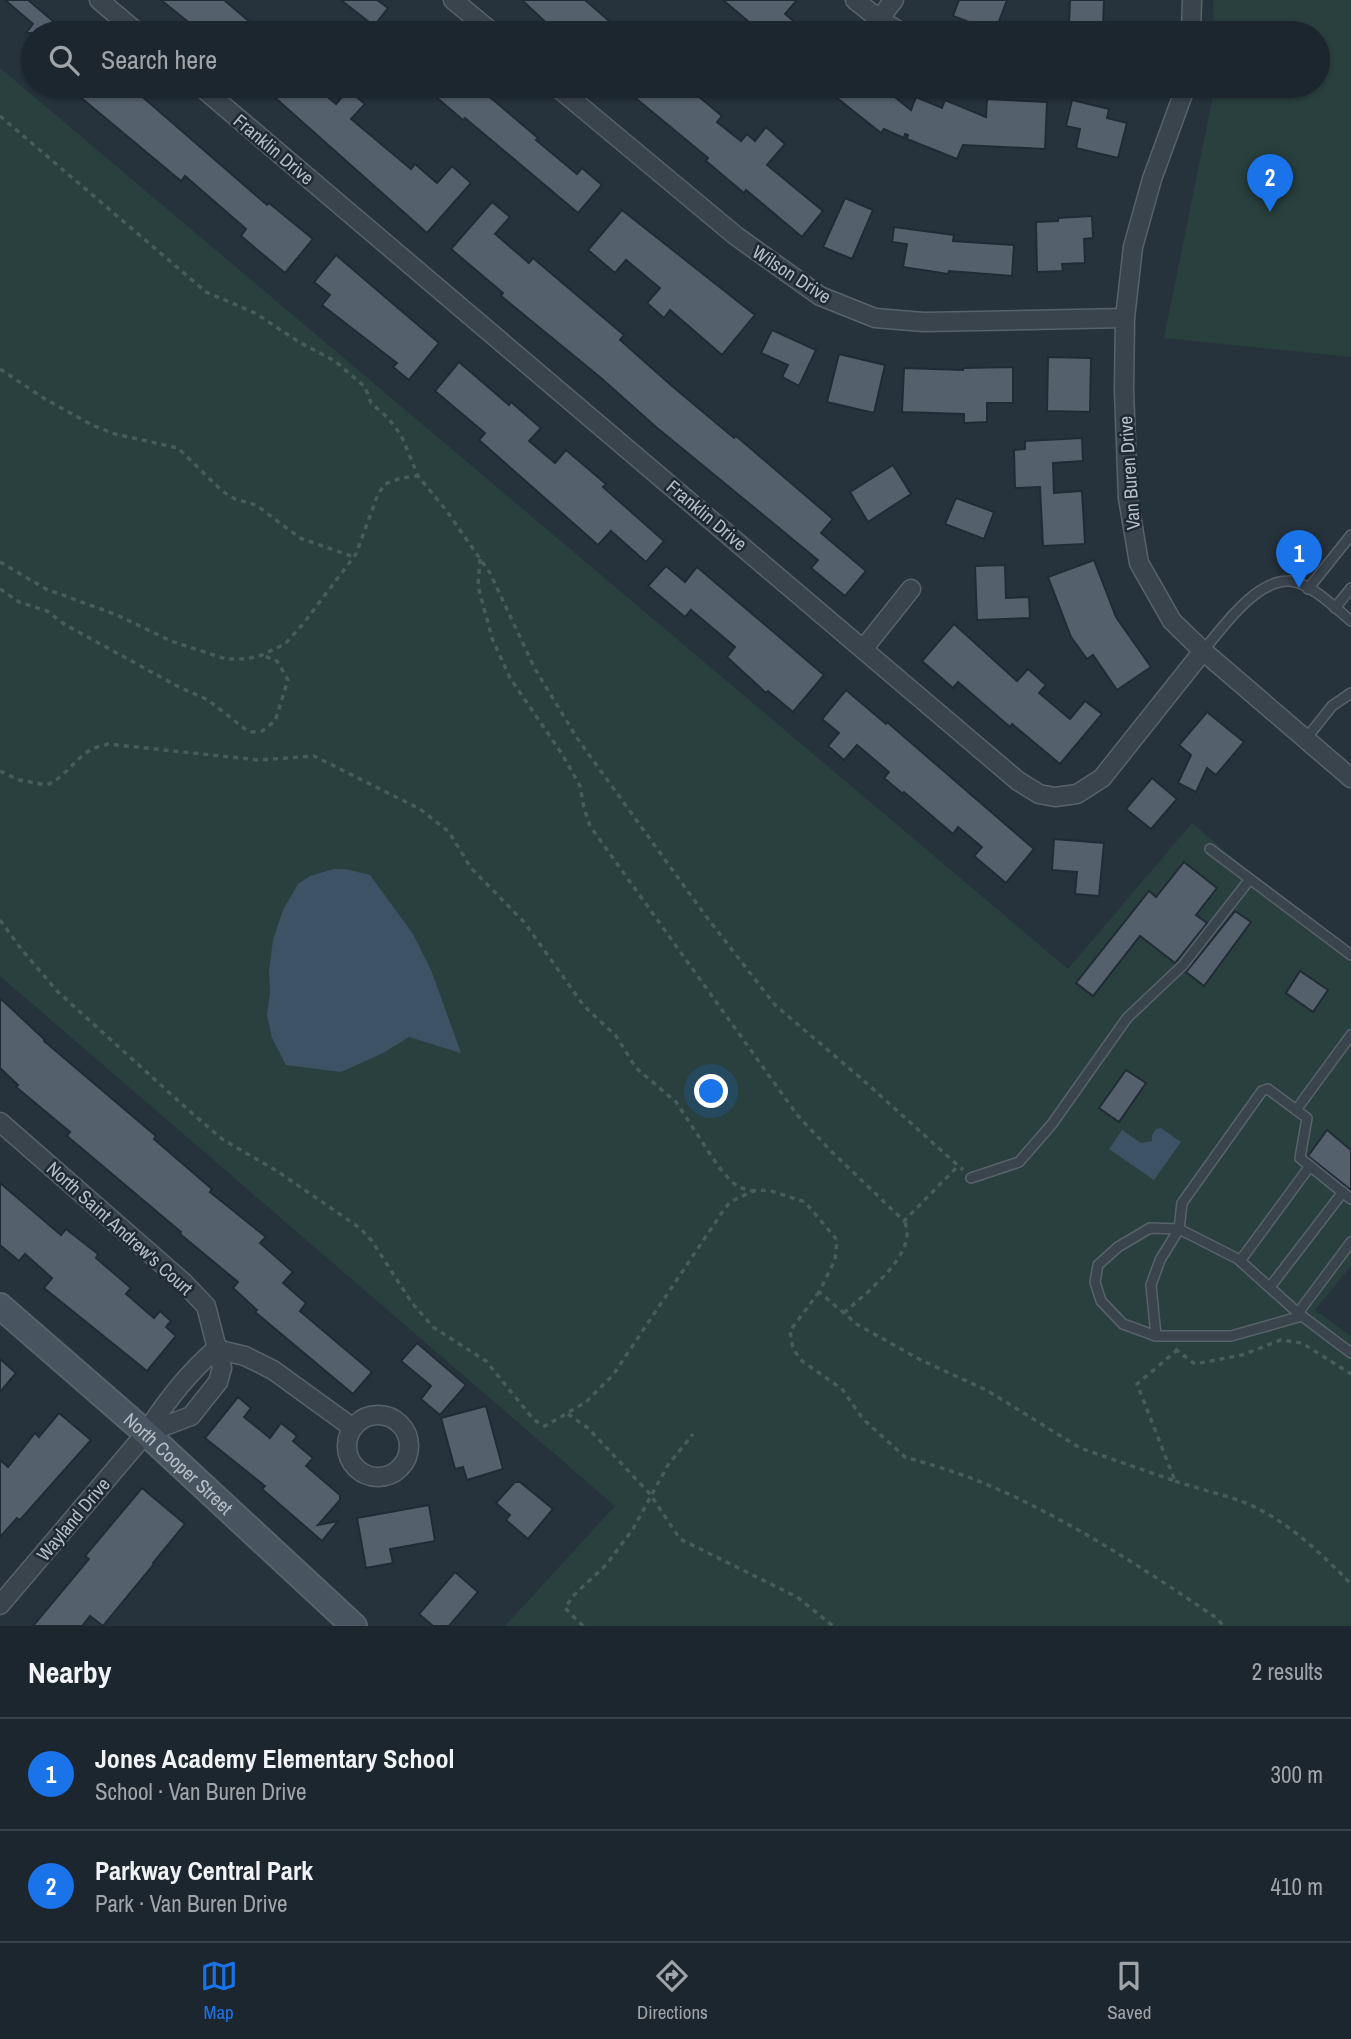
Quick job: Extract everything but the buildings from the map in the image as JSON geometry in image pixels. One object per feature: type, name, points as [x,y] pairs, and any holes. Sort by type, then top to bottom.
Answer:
[{"type":"main road","name":"North Cooper Street","points":[[0,1306],[146,1433],[354,1626]]},
{"type":"street","points":[[99,0],[124,21]]},
{"type":"street","points":[[453,0],[478,21]]},
{"type":"street","points":[[855,0],[881,21]]},
{"type":"street","points":[[878,19],[894,0]]},
{"type":"street","points":[[1191,21],[1192,0]]},
{"type":"street","name":"Franklin Drive","points":[[214,98],[1018,781],[1039,794],[1055,797],[1077,794],[1102,778],[1203,651]]},
{"type":"street","name":"Wilson Drive","points":[[570,98],[736,236],[820,296],[875,318],[924,322],[1125,318]]},
{"type":"street","name":"Van Buren Drive","points":[[1182,98],[1152,179],[1133,247],[1125,318],[1124,390],[1128,498],[1139,563],[1172,621],[1203,651],[1351,778]]},
{"type":"street","points":[[864,648],[911,589]]},
{"type":"street","name":"North Saint Andrew's Court","points":[[0,1122],[183,1282],[206,1306],[222,1368],[218,1382],[191,1416],[146,1433]]},
{"type":"street","points":[[216,1349],[245,1356],[273,1370],[353,1428]]},
{"type":"street","name":"Wayland Drive","points":[[0,1605],[146,1433],[166,1401],[197,1365],[216,1349]]},
{"type":"lane","points":[[1308,589],[1351,535]]},
{"type":"lane","points":[[1203,651],[1247,599],[1288,580],[1308,589],[1351,621]]},
{"type":"lane","points":[[1335,608],[1351,588]]},
{"type":"lane","points":[[1305,740],[1332,706],[1351,693]]},
{"type":"lane","points":[[1210,849],[1351,955]]},
{"type":"lane","points":[[971,1178],[1019,1162],[1052,1124],[1127,1018],[1183,965],[1250,879]]},
{"type":"lane","points":[[1296,1110],[1351,1035]]},
{"type":"lane","points":[[1156,1336],[1151,1285],[1160,1260],[1179,1229],[1182,1203],[1262,1091],[1268,1089],[1307,1118],[1300,1158],[1351,1199]]},
{"type":"lane","points":[[1240,1261],[1310,1166]]},
{"type":"lane","points":[[1270,1287],[1343,1192]]},
{"type":"lane","points":[[1351,1242],[1300,1314],[1231,1336],[1156,1336],[1123,1324],[1101,1301],[1095,1282],[1098,1265],[1118,1247],[1150,1228],[1179,1229],[1240,1261],[1300,1314],[1351,1353]]},
{"type":"path","points":[[0,117],[138,231],[206,292],[255,313],[299,342],[335,360],[365,387],[371,403],[388,418],[401,435],[418,476],[480,559],[508,608],[535,669],[577,738],[705,915],[775,1005],[971,1178]]},
{"type":"path","points":[[0,369],[45,399],[92,425],[115,434],[178,448],[222,491],[256,506],[300,538],[354,557]]},
{"type":"path","points":[[0,562],[46,589],[117,615],[171,641],[226,659],[246,659],[285,644],[303,624],[354,557],[368,527],[378,494],[385,484],[418,476]]},
{"type":"path","points":[[480,559],[478,586],[492,638],[510,678],[562,754],[580,786],[590,826],[798,1116],[906,1226],[903,1251],[893,1267],[844,1313]]},
{"type":"path","points":[[0,589],[19,602],[47,611],[64,624],[208,700],[252,732],[262,731],[275,721],[288,680],[277,661],[262,655]]},
{"type":"path","points":[[0,771],[19,780],[47,785],[68,772],[92,749],[108,744],[258,761],[314,756],[420,809],[449,832],[471,867],[524,922],[584,1006],[616,1036],[636,1068],[676,1102],[731,1181],[738,1187],[768,1191],[805,1202],[837,1240],[835,1260],[819,1292],[790,1331],[793,1349],[802,1361],[842,1388],[863,1419],[905,1457],[976,1480],[1070,1526],[1121,1554],[1212,1615],[1223,1626]]},
{"type":"path","points":[[0,920],[58,992],[203,1123],[222,1139],[277,1171],[360,1228],[372,1241],[412,1303],[433,1327],[486,1361],[534,1420],[545,1426],[586,1402],[613,1375],[723,1211],[730,1202],[753,1191]]},
{"type":"path","points":[[904,1222],[958,1166]]},
{"type":"path","points":[[819,1292],[858,1325],[919,1359],[988,1391],[1080,1448],[1240,1500],[1271,1517],[1311,1547],[1351,1584]]},
{"type":"path","points":[[1156,1336],[1195,1364],[1242,1355],[1281,1340],[1302,1343],[1351,1374]]},
{"type":"path","points":[[1175,1481],[1138,1384],[1177,1351]]},
{"type":"path","points":[[568,1414],[588,1428],[650,1494],[680,1539],[797,1597],[833,1626]]},
{"type":"path","points":[[583,1626],[565,1608],[573,1596],[606,1564],[633,1529],[668,1465],[693,1434]]},
{"type":"green space","points":[[1213,0],[1351,0],[1351,357],[1164,338],[1213,98],[1330,98],[1330,21],[1214,21]]},
{"type":"green space","points":[[0,68],[21,86],[21,98],[36,98],[1068,969],[1192,823],[1351,959],[1351,1266],[1315,1310],[1351,1336],[1351,1626],[505,1626],[615,1506],[0,976]]},
{"type":"water","points":[[334,869],[370,875],[413,934],[431,970],[461,1053],[409,1037],[383,1053],[341,1072],[286,1065],[272,1038],[267,1015],[273,940],[283,910],[298,884],[310,876]]},
{"type":"water","points":[[1161,1128],[1181,1142],[1154,1180],[1109,1149],[1122,1130],[1141,1143],[1152,1141],[1156,1129]]},
{"type":"place","name":"Parkway Central Park","points":[[1270,212]]},
{"type":"place","name":"Jones Academy Elementary School","points":[[1299,588]]}]
